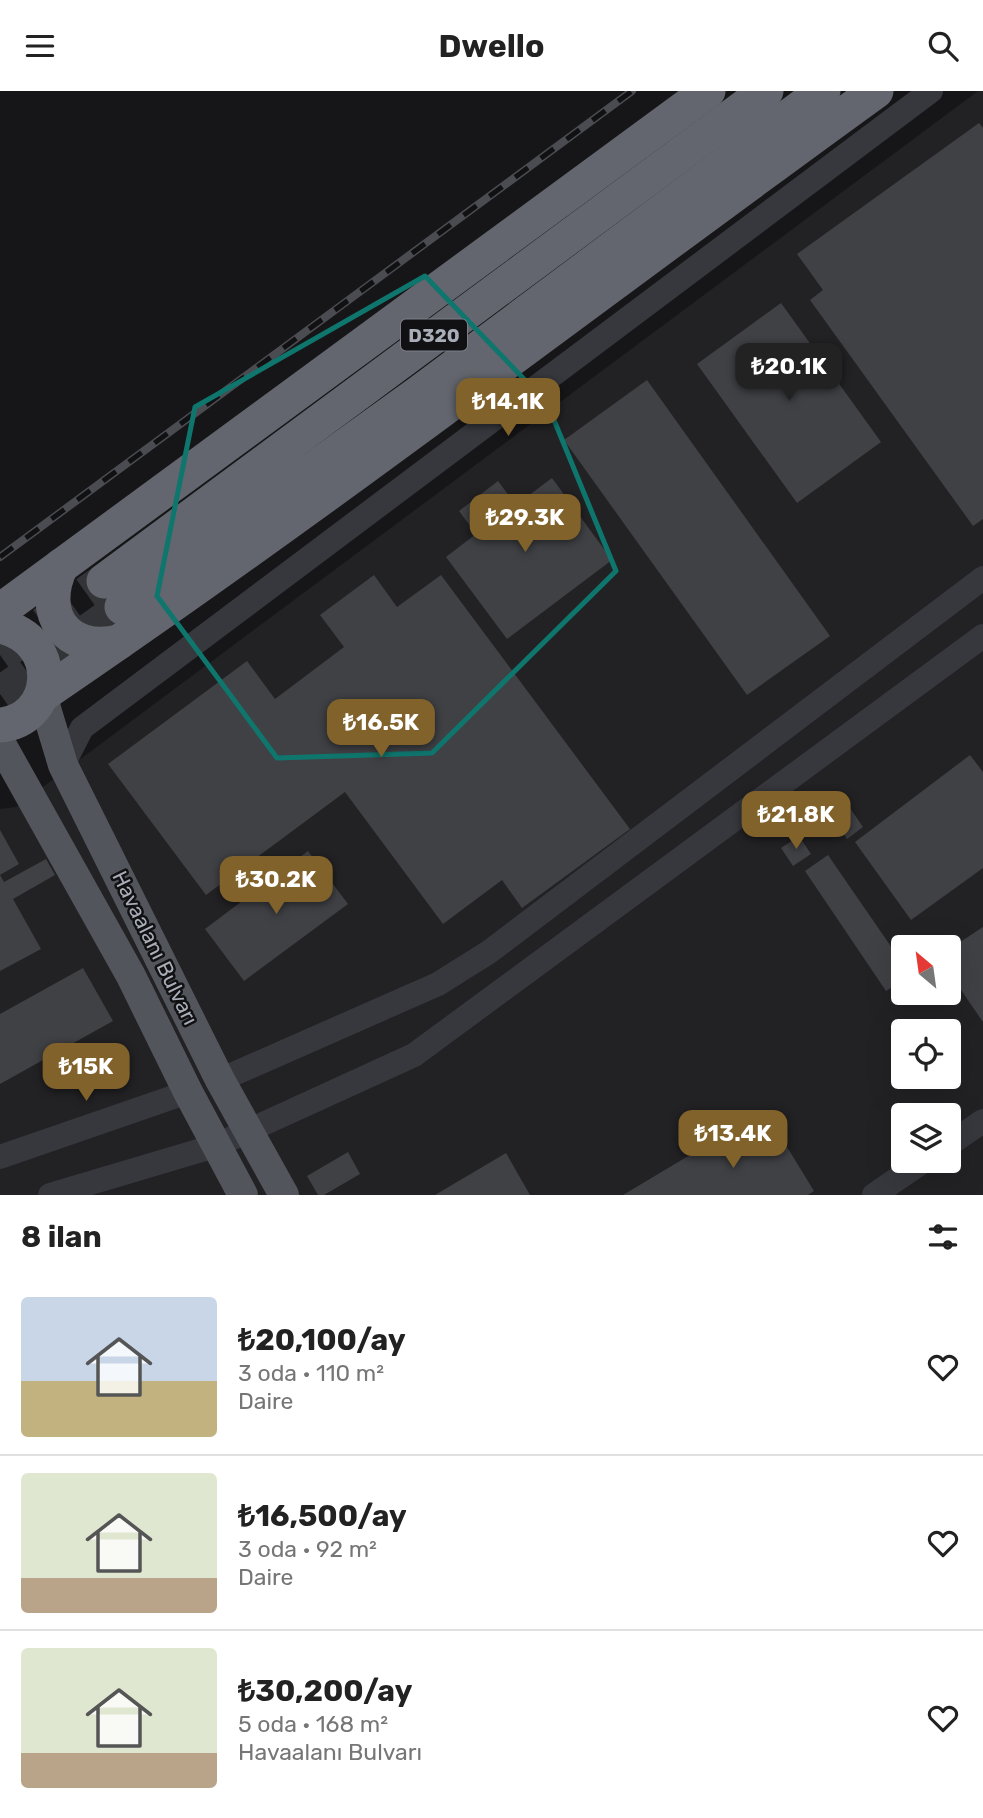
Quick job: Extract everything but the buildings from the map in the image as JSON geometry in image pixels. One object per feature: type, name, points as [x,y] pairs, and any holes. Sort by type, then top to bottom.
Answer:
[{"type":"highway","points":[[0,611],[708,91]]},
{"type":"highway","name":"D320","points":[[766,91],[113,594],[419,393],[823,91]]},
{"type":"highway","points":[[41,695],[119,642],[534,343],[876,91]]},
{"type":"highway","points":[[61,566],[53,583],[51,596],[57,622],[74,636],[87,641],[111,644],[119,642]]},
{"type":"highway","points":[[0,626],[21,633],[38,649],[44,664],[45,680],[41,695],[33,708],[21,718],[0,725]]},
{"type":"main road","name":"Havaalanı Bulvarı","points":[[41,695],[62,765],[220,1080],[284,1195]]},
{"type":"main road","name":"Havaalanı Bulvarı","points":[[0,742],[131,976],[215,1146],[243,1195]]},
{"type":"main road","points":[[188,1092],[220,1080]]},
{"type":"street","points":[[62,765],[82,728],[930,91]]},
{"type":"street","points":[[220,1080],[438,984],[489,952],[983,578]]},
{"type":"street","points":[[50,1195],[215,1146],[414,1055],[983,636]]},
{"type":"street","points":[[0,1157],[188,1092]]},
{"type":"street","points":[[961,1136],[983,1121]]},
{"type":"street","points":[[874,1195],[906,1173]]},
{"type":"highlighted area","points":[[425,276],[547,403],[616,571],[432,753],[277,758],[157,596],[195,407]]},
{"type":"shaded area","points":[[978,91],[983,91],[983,1195],[0,1195],[0,809],[16,807]]},
{"type":"tunnel","points":[[0,655],[104,581]]},
{"type":"tunnel","points":[[0,694],[122,607]]},
{"type":"railway","points":[[0,557],[632,91]]}]
